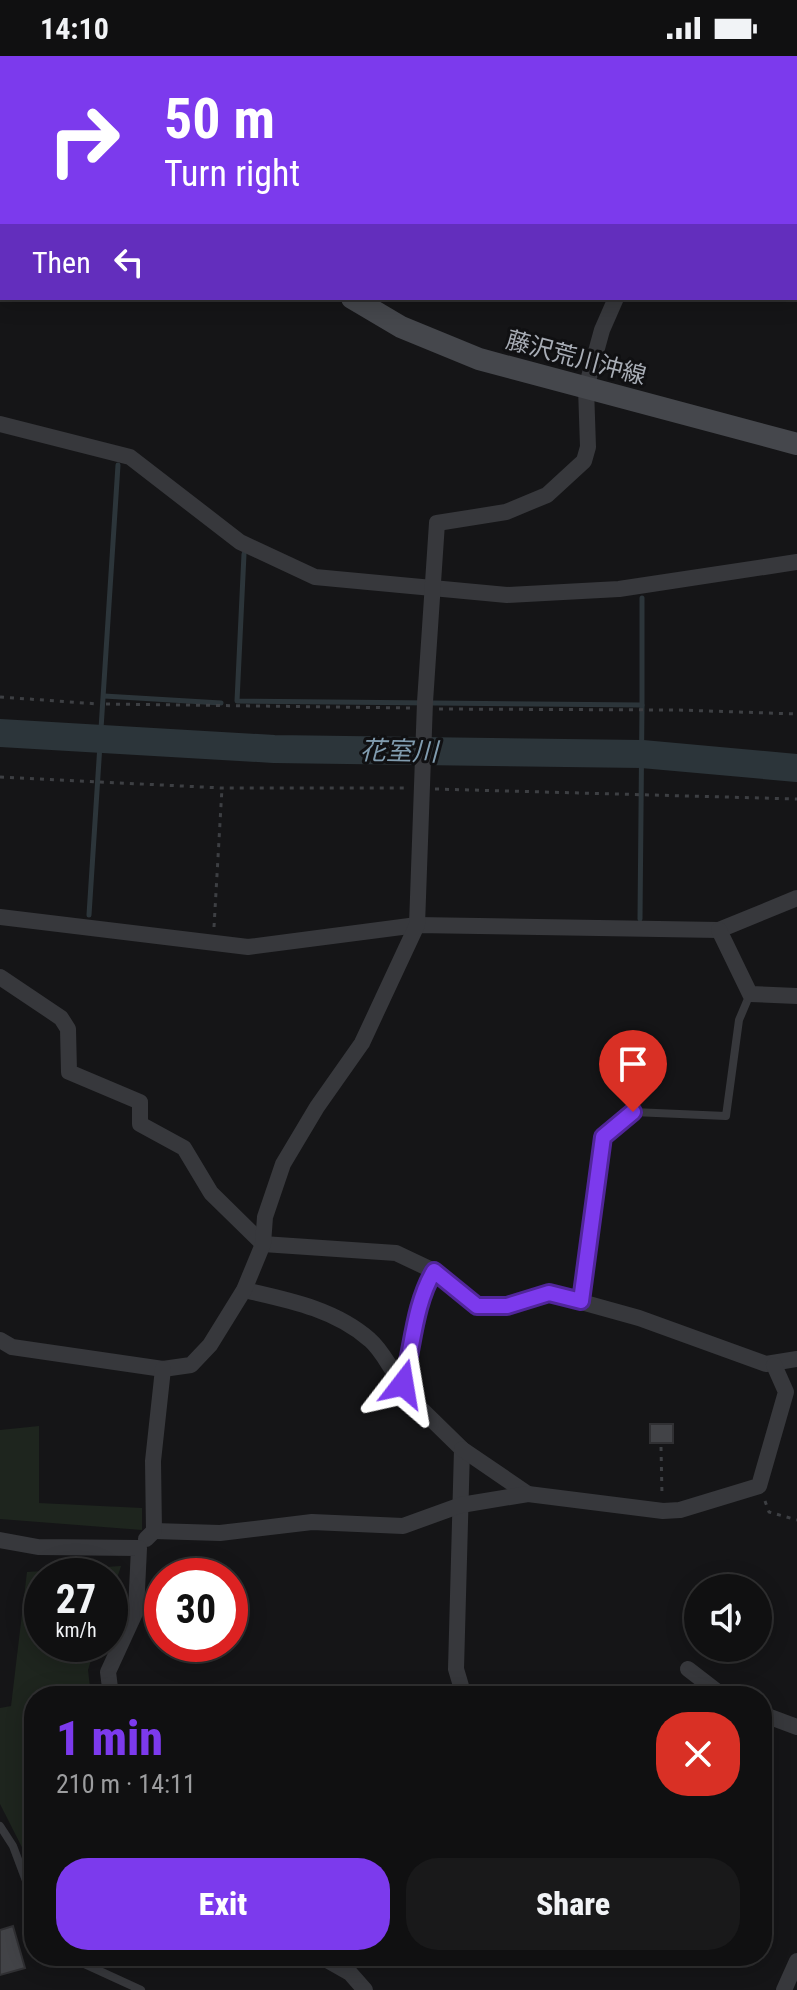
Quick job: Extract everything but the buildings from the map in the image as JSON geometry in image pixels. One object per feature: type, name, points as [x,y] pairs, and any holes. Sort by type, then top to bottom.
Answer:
[{"type":"main road","name":"藤沢荒川沖線","points":[[355,300],[401,327],[445,347],[797,444]]},
{"type":"street","points":[[0,1340],[12,1347],[163,1369],[191,1365],[210,1345],[244,1290],[263,1244],[265,1217],[283,1164],[317,1107],[362,1043],[417,925],[425,702],[437,523],[520,507],[547,495],[584,461],[588,447],[586,388],[602,330],[615,300]]},
{"type":"street","points":[[0,424],[130,457],[240,542],[315,577],[507,595],[619,589],[797,562]]},
{"type":"street","points":[[0,917],[248,947],[417,925],[719,930],[797,898]]},
{"type":"street","points":[[719,930],[750,994],[797,996]]},
{"type":"street","points":[[0,977],[61,1018],[68,1029],[69,1072],[140,1102],[140,1124],[184,1148],[211,1193],[263,1244],[396,1253],[434,1271],[477,1306],[507,1306],[549,1293],[774,1365],[797,1359]]},
{"type":"street","points":[[403,1384],[415,1340],[420,1296],[434,1271]]},
{"type":"street","points":[[244,1290],[303,1303],[332,1315],[371,1341],[417,1405],[462,1449],[528,1494]]},
{"type":"street","points":[[154,1531],[220,1533],[312,1522],[403,1526],[461,1505],[528,1494],[663,1511],[680,1510],[759,1486],[792,1395],[774,1365]]},
{"type":"street","points":[[110,1686],[108,1672],[136,1611],[139,1548],[154,1531],[153,1461],[163,1369]]},
{"type":"street","points":[[461,1686],[456,1669],[462,1449]]},
{"type":"street","points":[[0,1540],[38,1547],[139,1548]]},
{"type":"street","points":[[688,1669],[710,1686]]},
{"type":"street","points":[[772,1718],[797,1727]]},
{"type":"street","points":[[784,1990],[797,1961]]},
{"type":"street","points":[[338,1966],[350,1973],[365,1990]]},
{"type":"lane","points":[[581,1301],[603,1137],[633,1112],[726,1116],[739,1020],[750,994]]},
{"type":"lane","points":[[0,1826],[13,1846],[24,1875]]},
{"type":"lane","points":[[89,1966],[141,1990]]},
{"type":"path","points":[[0,697],[99,704]]},
{"type":"path","points":[[106,704],[408,709],[425,702],[436,709],[797,714]]},
{"type":"path","points":[[0,777],[222,788],[634,792],[797,799]]},
{"type":"path","points":[[213,942],[222,788]]},
{"type":"path","points":[[661,1447],[663,1511]]},
{"type":"path","points":[[759,1486],[769,1512],[797,1520]]},
{"type":"shaded area","points":[[39,1426],[39,1503],[142,1508],[142,1530],[0,1519],[0,1430]]},
{"type":"shaded area","points":[[24,1597],[24,1662],[90,1662],[90,1686],[24,1686],[24,1851],[0,1804],[0,1708],[11,1706]]},
{"type":"waterway","points":[[89,915],[118,465]]},
{"type":"waterway","points":[[244,554],[237,701],[642,705],[640,919]]},
{"type":"waterway","points":[[642,598],[642,705]]},
{"type":"waterway","points":[[104,696],[221,703]]},
{"type":"waterway","name":"花室川","points":[[0,733],[274,749],[642,754],[797,768]]},
{"type":"route","points":[[403,1384],[415,1340],[420,1296],[434,1271],[477,1306],[507,1306],[549,1293],[581,1301],[603,1137],[633,1112]]}]
